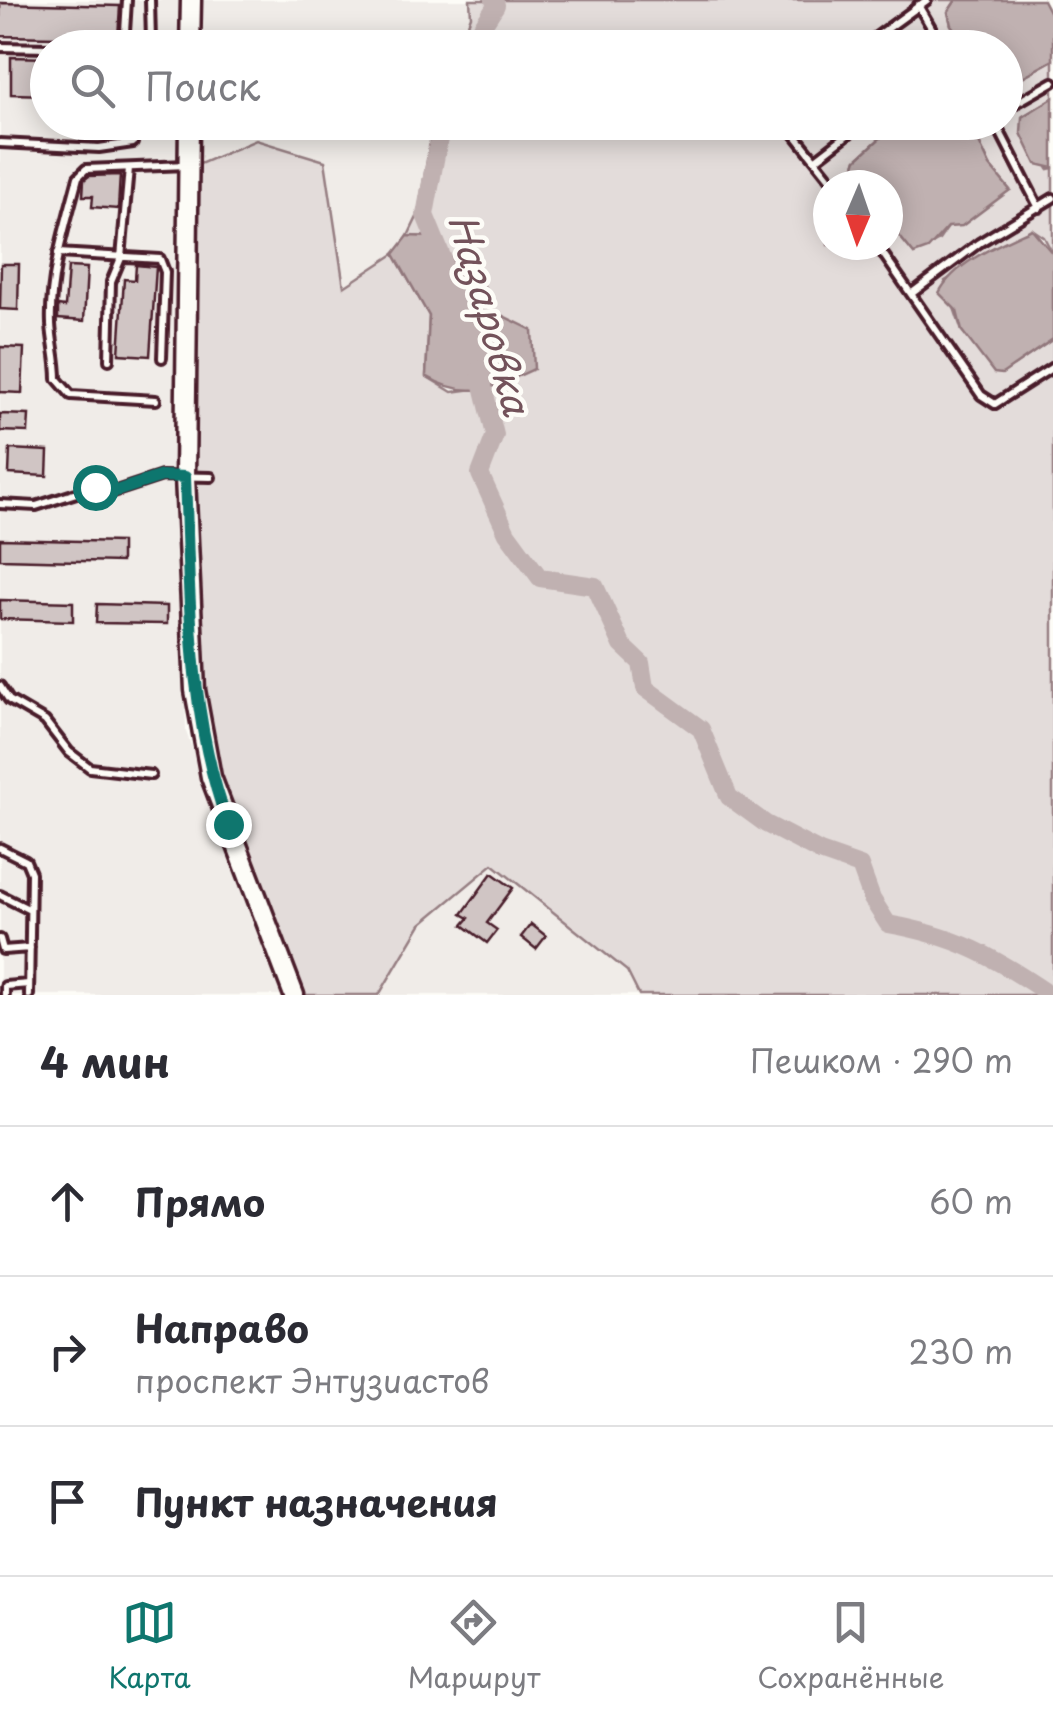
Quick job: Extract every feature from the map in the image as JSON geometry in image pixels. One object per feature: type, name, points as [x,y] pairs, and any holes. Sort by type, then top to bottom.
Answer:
[{"type":"street","points":[[190,30],[191,0]]},
{"type":"street","points":[[189,140],[185,477],[195,690],[211,777],[294,995]]},
{"type":"lane","points":[[125,30],[126,0]]},
{"type":"lane","points":[[150,0],[151,30]]},
{"type":"lane","points":[[885,30],[927,0]]},
{"type":"lane","points":[[918,5],[933,30]]},
{"type":"lane","points":[[0,58],[0,47],[30,48]]},
{"type":"lane","points":[[1023,99],[1053,82]]},
{"type":"lane","points":[[0,143],[100,148],[133,140]]},
{"type":"lane","points":[[800,140],[824,170]]},
{"type":"lane","points":[[816,159],[841,140]]},
{"type":"lane","points":[[1004,140],[1039,208]]},
{"type":"lane","points":[[156,400],[71,395],[57,379],[58,344],[51,327],[58,253],[78,176],[86,169],[188,166]]},
{"type":"lane","points":[[110,360],[111,282],[121,258],[129,168]]},
{"type":"lane","points":[[911,294],[978,242],[1053,198]]},
{"type":"lane","points":[[58,253],[160,259],[165,272],[162,358]]},
{"type":"lane","points":[[887,260],[980,395],[995,404],[1053,367]]},
{"type":"lane","points":[[0,504],[36,506],[95,487],[107,494],[162,476],[210,477]]},
{"type":"lane","points":[[0,686],[8,700],[45,721],[70,752],[90,768],[150,775]]},
{"type":"lane","points":[[0,848],[26,861],[31,874],[29,995]]},
{"type":"lane","points":[[0,895],[30,910]]},
{"type":"lane","points":[[0,940],[3,950],[30,948]]},
{"type":"lane","points":[[5,995],[5,986],[29,984]]},
{"type":"shaded area","points":[[0,0],[185,0],[184,30],[30,30],[30,140],[184,140],[178,433],[186,732],[288,995],[0,995]]},
{"type":"shaded area","points":[[198,0],[470,0],[472,16],[466,30],[197,30]]},
{"type":"shaded area","points":[[470,0],[956,0],[948,12],[955,30],[465,30],[471,16]]},
{"type":"shaded area","points":[[1053,60],[1053,98],[1023,116],[1023,77]]},
{"type":"shaded area","points":[[1023,116],[1048,169],[1053,168],[1053,254],[1044,237],[1032,229],[945,281],[962,331],[1003,373],[1053,339],[1053,995],[639,995],[627,971],[493,864],[421,924],[379,995],[302,995],[240,838],[206,732],[191,474],[195,166],[256,140],[325,161],[344,287],[394,254],[429,316],[426,376],[452,392],[496,386],[493,311],[481,278],[466,276],[433,237],[408,236],[418,215],[430,140],[878,140],[857,159],[854,170],[813,170],[813,260],[903,260],[903,240],[914,254],[939,240],[948,227],[1010,190],[990,166],[978,140],[1023,140]]},
{"type":"shaded area","points":[[196,140],[430,140],[418,215],[408,236],[394,254],[344,288],[195,166]]},
{"type":"shaded area","points":[[493,864],[627,971],[639,995],[379,995],[421,924]]},
{"type":"water","points":[[956,0],[1043,0],[1053,19],[1053,60],[1023,77],[1023,30],[955,30],[948,12]]},
{"type":"water","points":[[1053,98],[1053,168],[1036,164],[1023,137],[1023,116]]},
{"type":"water","points":[[878,140],[978,140],[990,166],[1010,190],[962,226],[948,227],[928,249],[914,254],[903,240],[903,170],[854,170],[857,159]]},
{"type":"water","points":[[1032,229],[1053,254],[1053,339],[1002,374],[994,373],[962,331],[957,311],[939,293],[967,263]]},
{"type":"water","points":[[408,236],[433,237],[466,276],[481,278],[493,311],[532,330],[534,369],[506,382],[467,390],[426,376],[429,316],[394,254]]},
{"type":"building","points":[[0,3],[120,6],[118,30],[30,30],[30,37],[0,36]]},
{"type":"building","points":[[11,57],[30,58],[30,95],[11,94]]},
{"type":"building","points":[[120,175],[118,209],[92,207],[93,196],[83,196],[84,180],[89,176]]},
{"type":"building","points":[[1,264],[19,264],[18,310],[0,309]]},
{"type":"building","points":[[136,265],[156,267],[150,356],[119,354],[124,279],[135,280]]},
{"type":"building","points":[[68,267],[87,268],[84,321],[58,319],[58,306],[65,307]]},
{"type":"building","points":[[0,347],[24,348],[22,393],[0,392]]},
{"type":"building","points":[[0,414],[29,415],[28,432],[0,431]]},
{"type":"building","points":[[10,449],[48,451],[47,476],[9,474]]},
{"type":"building","points":[[0,539],[121,542],[121,562],[0,559]]},
{"type":"building","points":[[0,600],[73,602],[73,621],[0,619]]},
{"type":"building","points":[[97,604],[167,606],[167,624],[96,623]]},
{"type":"building","points":[[492,873],[513,888],[487,923],[497,930],[487,943],[463,925],[469,918],[462,914]]},
{"type":"building","points":[[531,924],[546,936],[536,949],[521,937]]},
{"type":"waterway","name":"Назаровка","points":[[480,30],[496,5],[494,0]]},
{"type":"waterway","name":"Назаровка","points":[[439,140],[425,215],[443,259]]},
{"type":"waterway","name":"Назаровка","points":[[479,369],[495,435],[480,474],[507,533],[540,578],[595,586],[622,645],[641,663],[645,688],[701,729],[729,797],[766,824],[820,852],[860,866],[872,899],[888,924],[974,949],[1050,995]]},
{"type":"route","points":[[95,487],[107,494],[162,476],[185,477],[195,690],[211,777],[228,824]]}]
